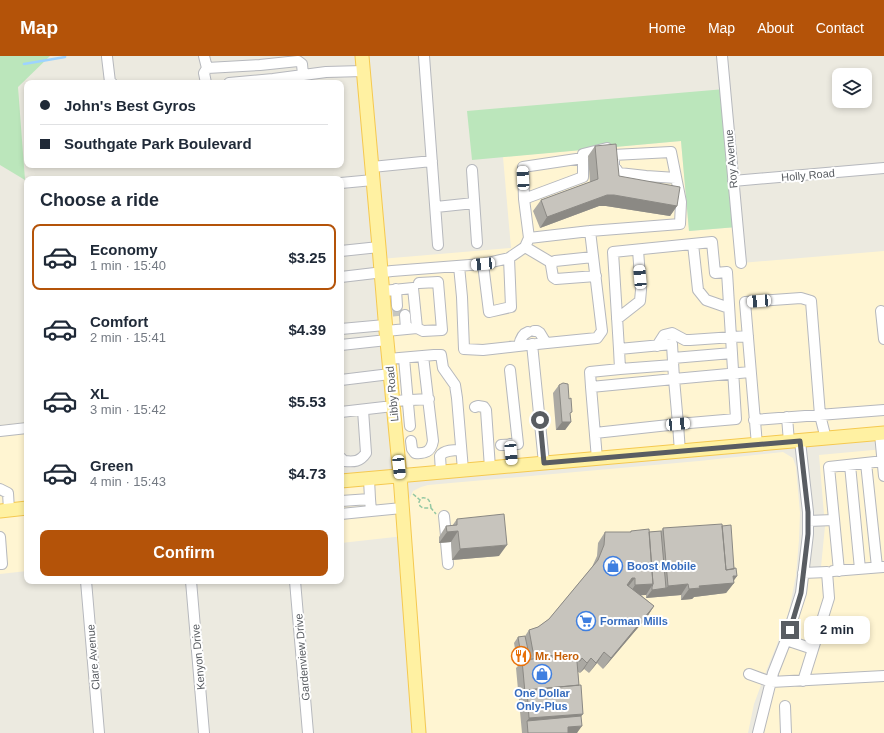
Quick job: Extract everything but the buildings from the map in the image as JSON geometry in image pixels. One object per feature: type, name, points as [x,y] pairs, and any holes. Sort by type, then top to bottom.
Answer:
[{"type":"main road","name":"Libby Road","points":[[362,56],[388,360],[400,476],[420,733]]},
{"type":"main road","points":[[344,481],[795,442],[882,433]]},
{"type":"main road","points":[[4,510],[24,508]]},
{"type":"street","points":[[204,56],[207,68],[204,74],[205,80]]},
{"type":"street","points":[[424,56],[438,245]]},
{"type":"street","name":"Roy Avenue","points":[[722,56],[740,263]]},
{"type":"street","points":[[107,57],[110,80]]},
{"type":"street","points":[[207,68],[260,65],[298,59],[302,64],[303,75]]},
{"type":"street","points":[[258,80],[326,72],[363,71]]},
{"type":"street","points":[[524,199],[583,177],[583,154],[606,148],[613,155],[614,166],[619,173],[676,178]]},
{"type":"street","points":[[344,277],[392,271],[483,264],[509,258],[527,242],[590,231],[680,224],[681,202],[671,152],[613,155]]},
{"type":"street","points":[[552,263],[527,242],[523,167],[583,158]]},
{"type":"street","points":[[372,167],[432,161]]},
{"type":"street","name":"Holly Road","points":[[733,181],[884,168]]},
{"type":"street","points":[[472,170],[477,243]]},
{"type":"street","points":[[344,183],[373,180]]},
{"type":"street","points":[[436,207],[474,203]]},
{"type":"street","points":[[459,266],[464,349],[483,350],[597,338],[602,332],[590,231]]},
{"type":"street","points":[[595,433],[736,419],[732,374],[730,308],[726,272],[715,273],[712,242],[613,252],[620,369]]},
{"type":"street","points":[[693,244],[698,290],[706,300],[730,308]]},
{"type":"street","points":[[344,251],[379,247]]},
{"type":"street","points":[[617,319],[640,301],[641,290],[638,250]]},
{"type":"street","points":[[552,263],[555,261],[593,257]]},
{"type":"street","points":[[483,264],[489,312],[511,307],[509,258]]},
{"type":"street","points":[[552,263],[552,276],[554,279],[596,276]]},
{"type":"street","points":[[344,344],[386,332],[417,328],[423,331],[442,330],[438,282],[419,283]]},
{"type":"street","points":[[383,291],[413,288],[417,328]]},
{"type":"street","points":[[399,289],[403,330]]},
{"type":"street","points":[[757,445],[745,302],[801,298],[811,301],[820,415],[826,439]]},
{"type":"street","points":[[881,311],[884,339]]},
{"type":"street","points":[[344,329],[386,332]]},
{"type":"street","points":[[519,346],[520,339],[525,333],[537,331],[546,343]]},
{"type":"street","points":[[657,346],[664,335],[672,333],[685,340],[748,336]]},
{"type":"street","points":[[532,344],[544,463]]},
{"type":"street","points":[[619,349],[672,344],[680,452]]},
{"type":"street","points":[[597,459],[590,372],[732,353]]},
{"type":"street","points":[[388,360],[438,354],[441,355],[443,368],[455,385],[463,470]]},
{"type":"street","points":[[404,358],[412,449],[415,453],[420,454],[428,451],[432,447],[433,441],[423,356]]},
{"type":"street","points":[[510,370],[518,444],[506,445],[512,466]]},
{"type":"street","points":[[591,387],[750,372]]},
{"type":"street","points":[[344,380],[390,374]]},
{"type":"street","points":[[344,412],[363,410],[408,400],[429,399]]},
{"type":"street","points":[[476,407],[484,407],[486,410],[490,468]]},
{"type":"street","points":[[344,461],[352,462],[362,458],[366,453],[363,410]]},
{"type":"street","points":[[754,420],[884,410]]},
{"type":"street","points":[[758,733],[773,673],[786,640],[801,593],[808,534],[808,512],[795,442],[787,418]]},
{"type":"street","points":[[0,430],[24,428]]},
{"type":"street","points":[[396,442],[410,433]]},
{"type":"street","points":[[882,433],[884,476]]},
{"type":"street","points":[[441,472],[441,454],[443,452],[461,450]]},
{"type":"street","points":[[838,571],[829,467],[883,462]]},
{"type":"street","points":[[803,573],[881,567],[866,463]]},
{"type":"street","points":[[850,465],[860,569]]},
{"type":"street","points":[[368,478],[371,511]]},
{"type":"street","points":[[0,489],[8,493],[4,510]]},
{"type":"street","points":[[344,501],[370,499]]},
{"type":"street","points":[[344,514],[402,508]]},
{"type":"street","points":[[441,516],[446,539],[448,564]]},
{"type":"street","points":[[808,521],[834,520]]},
{"type":"street","points":[[0,537],[2,564],[0,564]]},
{"type":"street","points":[[803,680],[829,598],[827,572]]},
{"type":"street","name":"Clare Avenue","points":[[86,584],[100,733]]},
{"type":"street","name":"Kenyon Drive","points":[[191,584],[204,733]]},
{"type":"street","name":"Gardenview Drive","points":[[295,584],[308,733]]},
{"type":"street","points":[[786,640],[813,649]]},
{"type":"street","points":[[749,674],[771,682],[884,676]]},
{"type":"street","points":[[785,706],[786,733]]},
{"type":"path","points":[[413,494],[420,500]]},
{"type":"path","points":[[420,500],[421,498],[425,497],[429,499],[431,508]]},
{"type":"path","points":[[420,500],[420,506],[423,508],[431,508],[441,516]]},
{"type":"shaded area","points":[[681,141],[689,231],[737,227],[741,263],[884,251],[884,433],[400,476],[380,259],[511,248],[503,157]]},
{"type":"shaded area","points":[[24,422],[24,571],[0,574],[0,425]]},
{"type":"shaded area","points":[[884,449],[884,733],[758,733],[802,578],[820,577],[825,526],[819,455]]},
{"type":"shaded area","points":[[783,452],[793,458],[796,467],[800,513],[796,575],[789,611],[754,704],[748,733],[427,733],[408,502],[413,491],[428,485]]},
{"type":"shaded area","points":[[400,476],[404,536],[344,543],[344,481]]},
{"type":"green space","points":[[0,56],[50,56],[18,87],[24,179],[0,165]]},
{"type":"green space","points":[[725,89],[737,227],[689,231],[681,141],[472,160],[467,111]]},
{"type":"waterway","points":[[24,64],[65,56]]},
{"type":"tunnel","points":[[397,306],[398,316]]},
{"type":"place","name":"Boost Mobile","points":[[613,566]]},
{"type":"place","name":"Forman Mills","points":[[586,621]]},
{"type":"place","name":"Mr. Hero","points":[[521,656]]},
{"type":"place","name":"One Dollar Only-Plus","points":[[542,674]]},
{"type":"route","points":[[540,420],[544,463],[800,441],[808,512],[808,534],[801,593],[790,630]]}]
